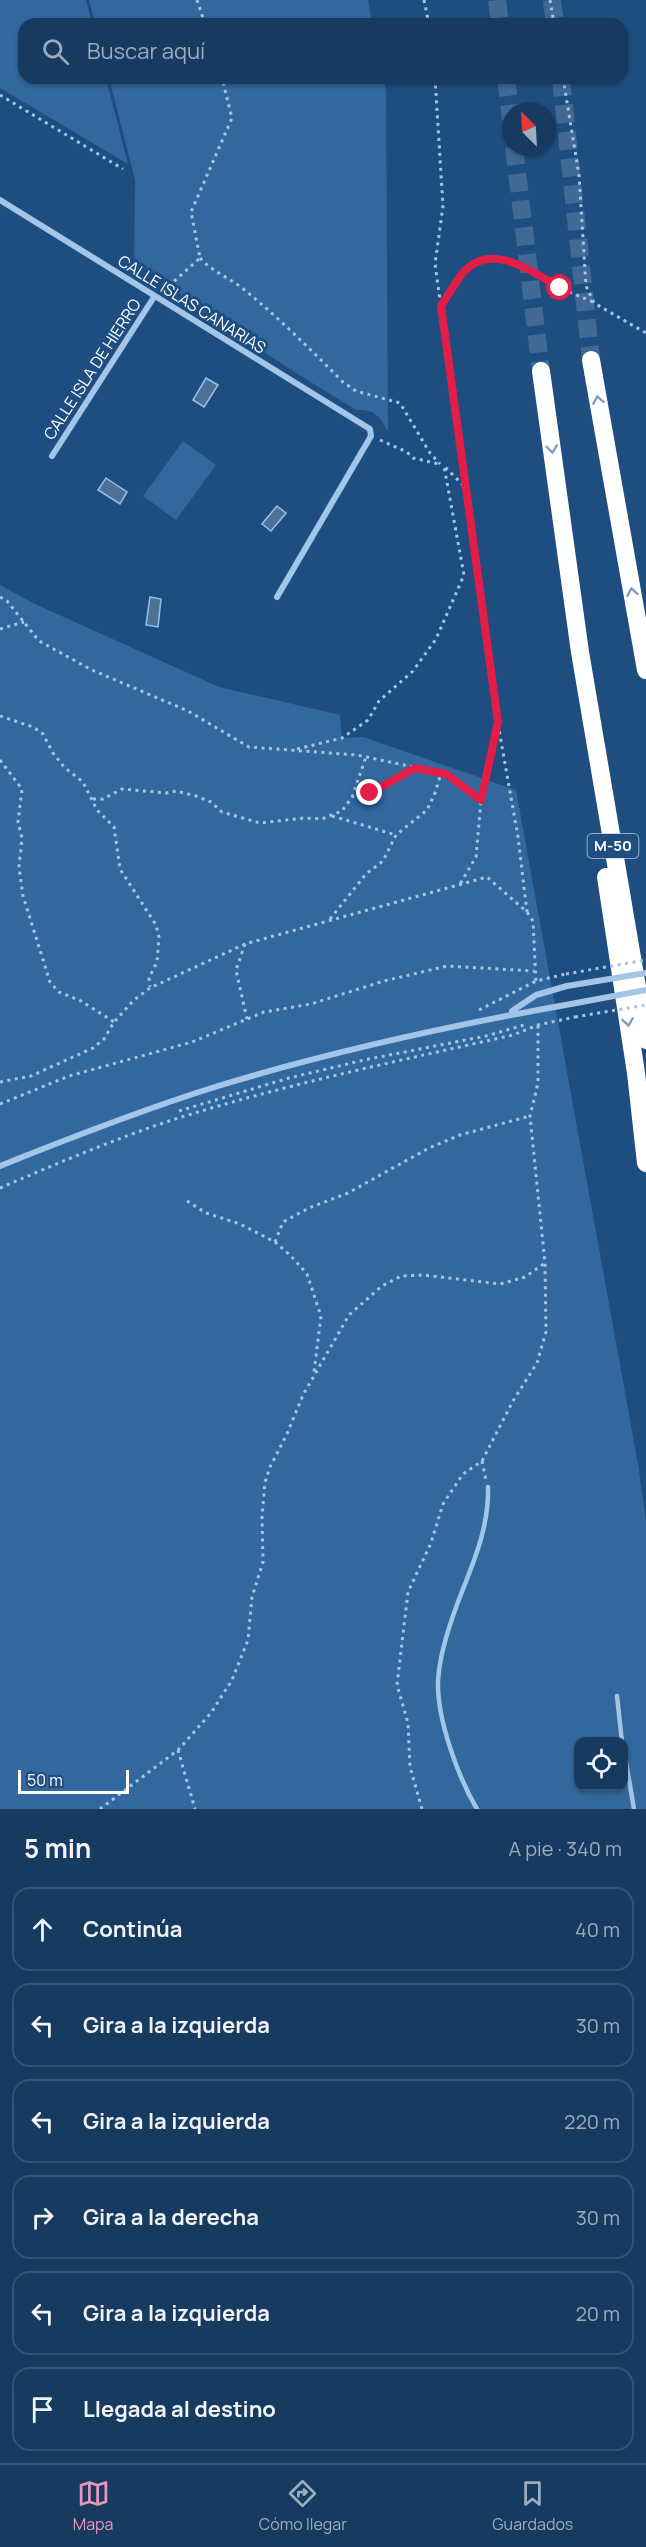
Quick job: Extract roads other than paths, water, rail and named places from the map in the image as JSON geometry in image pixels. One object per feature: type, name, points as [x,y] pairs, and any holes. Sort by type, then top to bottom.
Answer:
[{"type":"highway","points":[[591,360],[646,670]]},
{"type":"highway","name":"M-50","points":[[541,371],[580,652],[646,1040]]},
{"type":"highway","points":[[580,652],[587,748],[636,1073],[646,1163]]},
{"type":"street","name":"CALLE ISLAS CANARIAS","points":[[0,200],[371,433],[277,597]]},
{"type":"street","name":"CALLE ISLA DE HIERRO","points":[[52,456],[154,297]]},
{"type":"street","points":[[509,1013],[536,995],[567,986],[646,973]]},
{"type":"street","points":[[0,1166],[68,1138],[219,1086],[350,1051],[472,1024],[509,1013],[646,990]]},
{"type":"lane","points":[[477,1809],[457,1764],[443,1719],[438,1683],[442,1655],[457,1604],[478,1553],[488,1511],[488,1487]]},
{"type":"lane","points":[[617,1696],[621,1737]]},
{"type":"lane","points":[[628,1774],[634,1809]]},
{"type":"tunnel","points":[[497,0],[499,18]]},
{"type":"tunnel","points":[[552,0],[554,18]]},
{"type":"tunnel","points":[[507,84],[509,102]]},
{"type":"tunnel","points":[[562,84],[591,360]]},
{"type":"tunnel","points":[[515,156],[541,371]]}]
